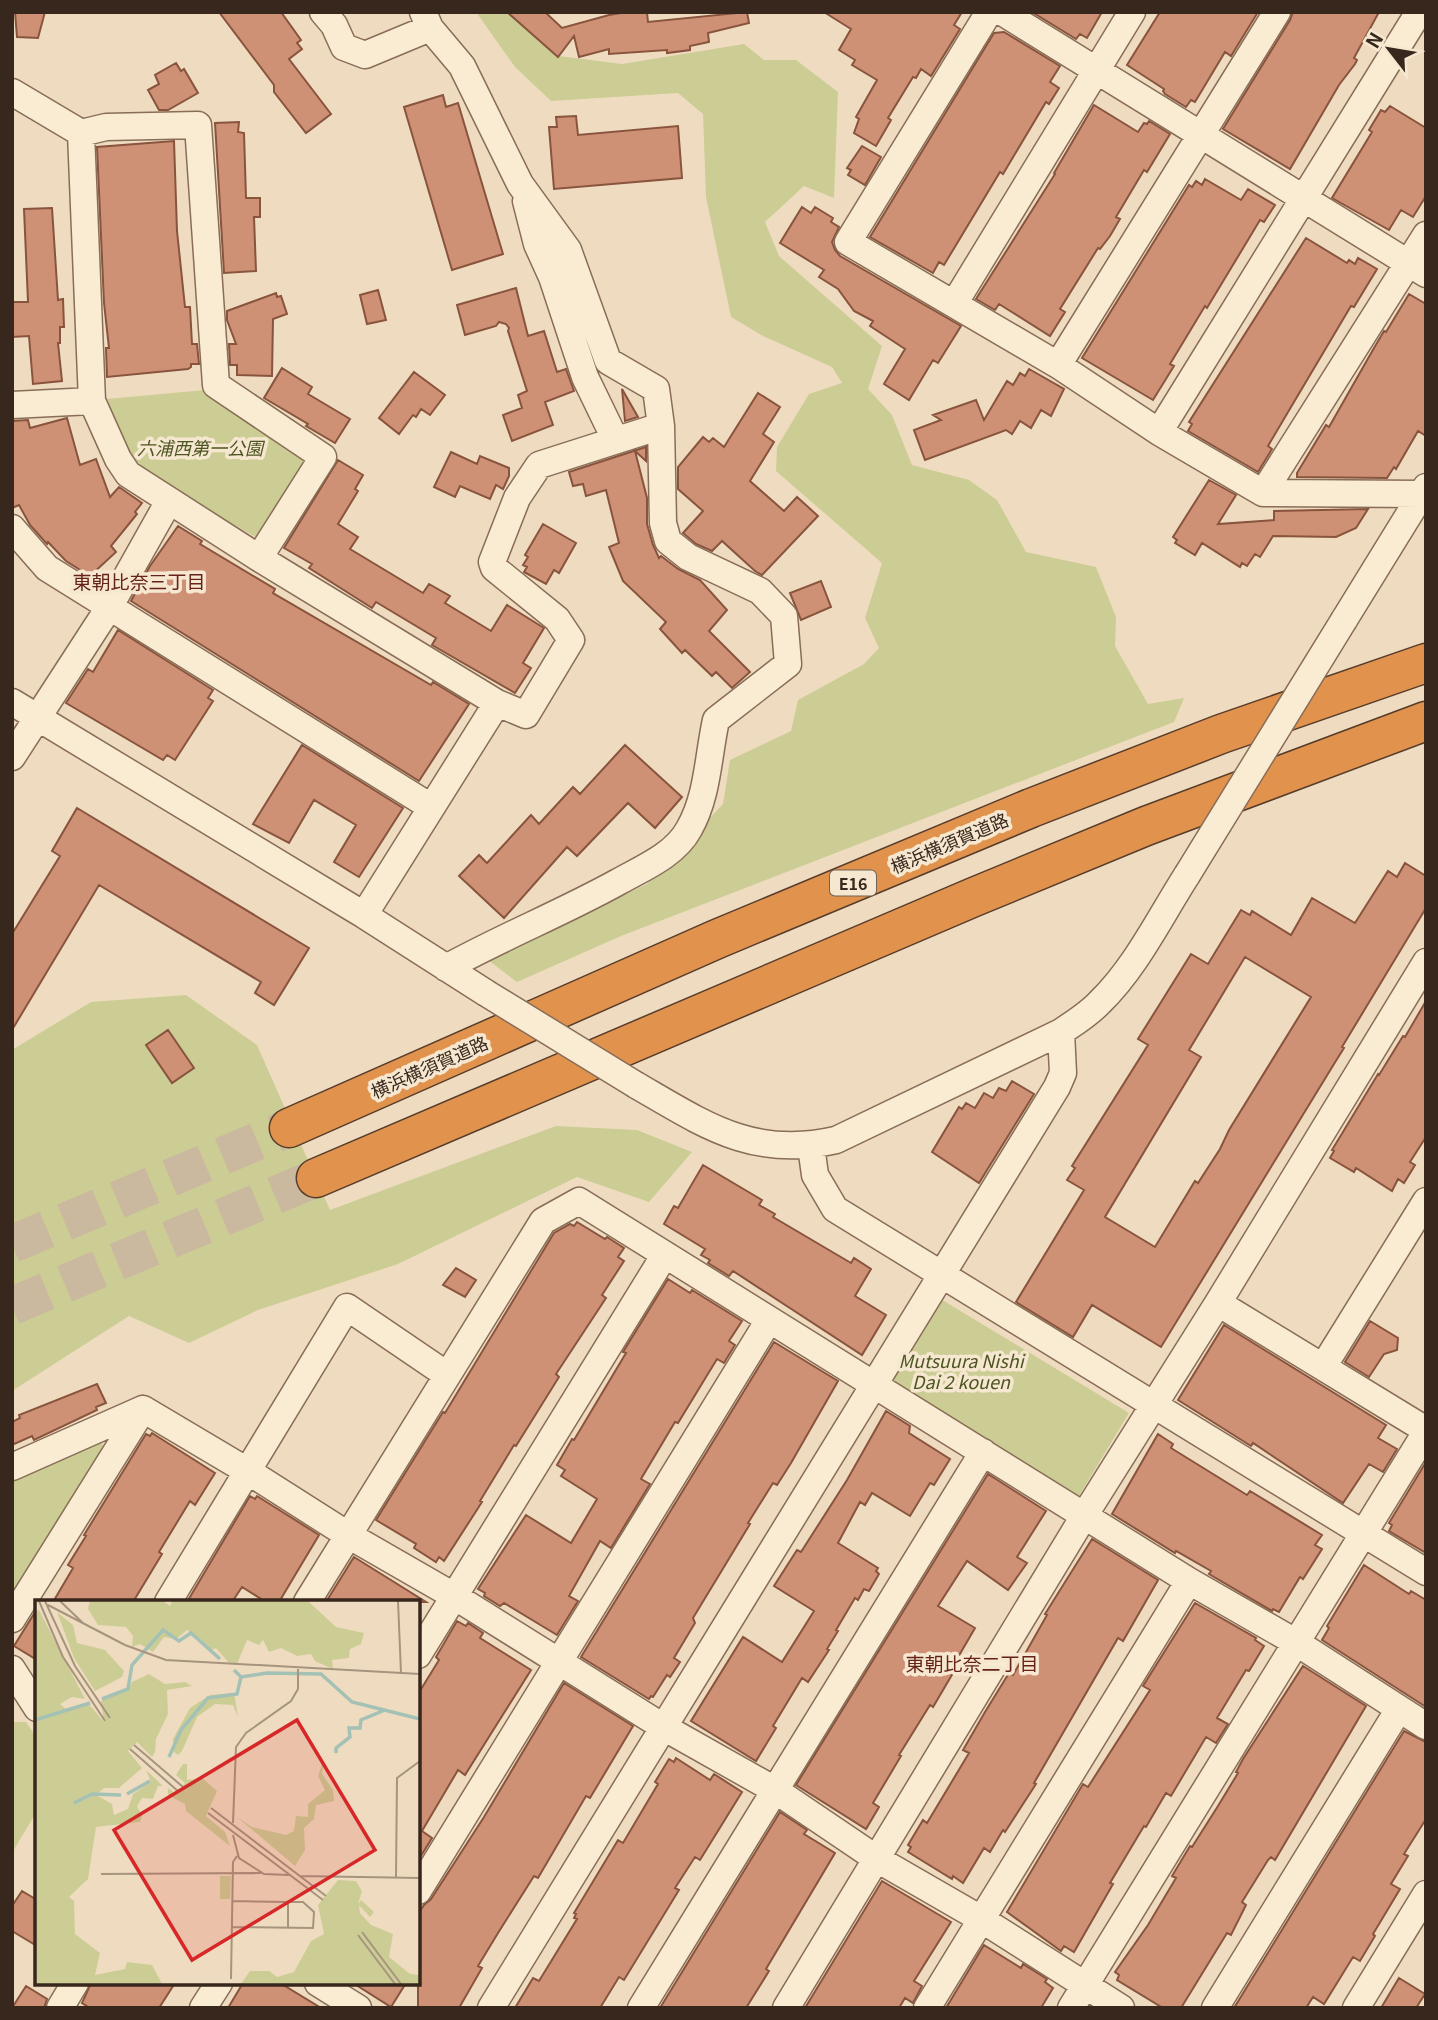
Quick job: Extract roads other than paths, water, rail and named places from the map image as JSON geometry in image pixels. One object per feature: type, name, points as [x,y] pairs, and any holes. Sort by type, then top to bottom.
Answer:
[{"type":"highway","name":"横浜横須賀道路","points":[[289,1128],[717,939],[1031,808],[1221,734],[1426,663]]},
{"type":"highway","points":[[316,1178],[1146,826],[1426,721]]},
{"type":"street","points":[[323,12],[334,24],[344,47],[365,55],[426,20],[462,66],[522,186],[568,250],[608,360],[656,388],[661,426],[663,523],[668,541],[688,557],[761,591],[785,616],[788,664],[716,720],[702,798],[689,829],[674,848],[650,865],[582,902],[486,946],[446,968]]},
{"type":"street","points":[[989,12],[848,242],[1058,365],[1159,432],[1264,493],[1423,490]]},
{"type":"street","points":[[1002,12],[1417,269]]},
{"type":"street","points":[[954,304],[1132,12]]},
{"type":"street","points":[[1058,365],[1277,12]]},
{"type":"street","points":[[1159,432],[1419,12]]},
{"type":"street","points":[[12,92],[81,133],[106,127],[198,125],[216,385],[323,457],[258,558]]},
{"type":"street","points":[[81,133],[92,401],[118,459],[128,474],[258,558],[497,703],[526,715],[571,640],[557,619],[494,568],[492,562],[517,498],[539,464],[661,426]]},
{"type":"street","points":[[522,186],[537,244],[552,276],[585,377],[615,439]]},
{"type":"street","points":[[1264,493],[1417,269],[1426,234]]},
{"type":"street","points":[[12,405],[92,401]]},
{"type":"street","points":[[12,702],[699,1122],[736,1138],[784,1147],[810,1146],[836,1140],[1061,1032],[1088,1013],[1113,988],[1186,875],[1423,490]]},
{"type":"street","points":[[12,757],[110,606],[169,500]]},
{"type":"street","points":[[12,528],[47,568],[430,807]]},
{"type":"street","points":[[364,915],[497,703]]},
{"type":"street","points":[[786,2008],[1084,1516],[1218,1303],[1426,962]]},
{"type":"street","points":[[491,2008],[1057,1087],[1063,1073],[1061,1032]]},
{"type":"street","points":[[810,1146],[815,1175],[835,1209],[1426,1572]]},
{"type":"street","points":[[308,1600],[543,1221],[579,1201],[1189,1581],[1297,1643],[1426,1726]]},
{"type":"street","points":[[1323,1367],[1426,1201]]},
{"type":"street","points":[[420,1652],[664,1256]]},
{"type":"street","points":[[1071,2008],[1426,1431],[1218,1303]]},
{"type":"street","points":[[169,1600],[347,1307],[447,1375]]},
{"type":"street","points":[[420,1888],[769,1320]]},
{"type":"street","points":[[143,1409],[348,1535],[454,1596],[665,1728],[775,1790],[877,1859],[981,1919],[1121,2008]]},
{"type":"street","points":[[12,1467],[143,1409]]},
{"type":"street","points":[[12,1619],[143,1409]]},
{"type":"street","points":[[641,2008],[983,1451]]},
{"type":"street","points":[[927,2008],[1189,1581]]},
{"type":"street","points":[[12,1669],[35,1705]]},
{"type":"street","points":[[1215,2008],[1399,1709]]},
{"type":"street","points":[[1356,2008],[1426,1894]]},
{"type":"street","points":[[60,2008],[74,1985]]},
{"type":"street","points":[[204,2008],[218,1985]]},
{"type":"street","points":[[322,1985],[354,2000]]},
{"type":"tunnel","points":[[12,1244],[289,1128]]},
{"type":"tunnel","points":[[12,1306],[316,1178]]},
{"type":"district","name":"東朝比奈三丁目","points":[[139,580]]},
{"type":"district","name":"東朝比奈二丁目","points":[[972,1662]]},
{"type":"park label","name":"六浦西第一公園","points":[[200,447]]},
{"type":"park label","name":"Mutsuura Nishi Dai 2 kouen","points":[[961,1370]]}]
